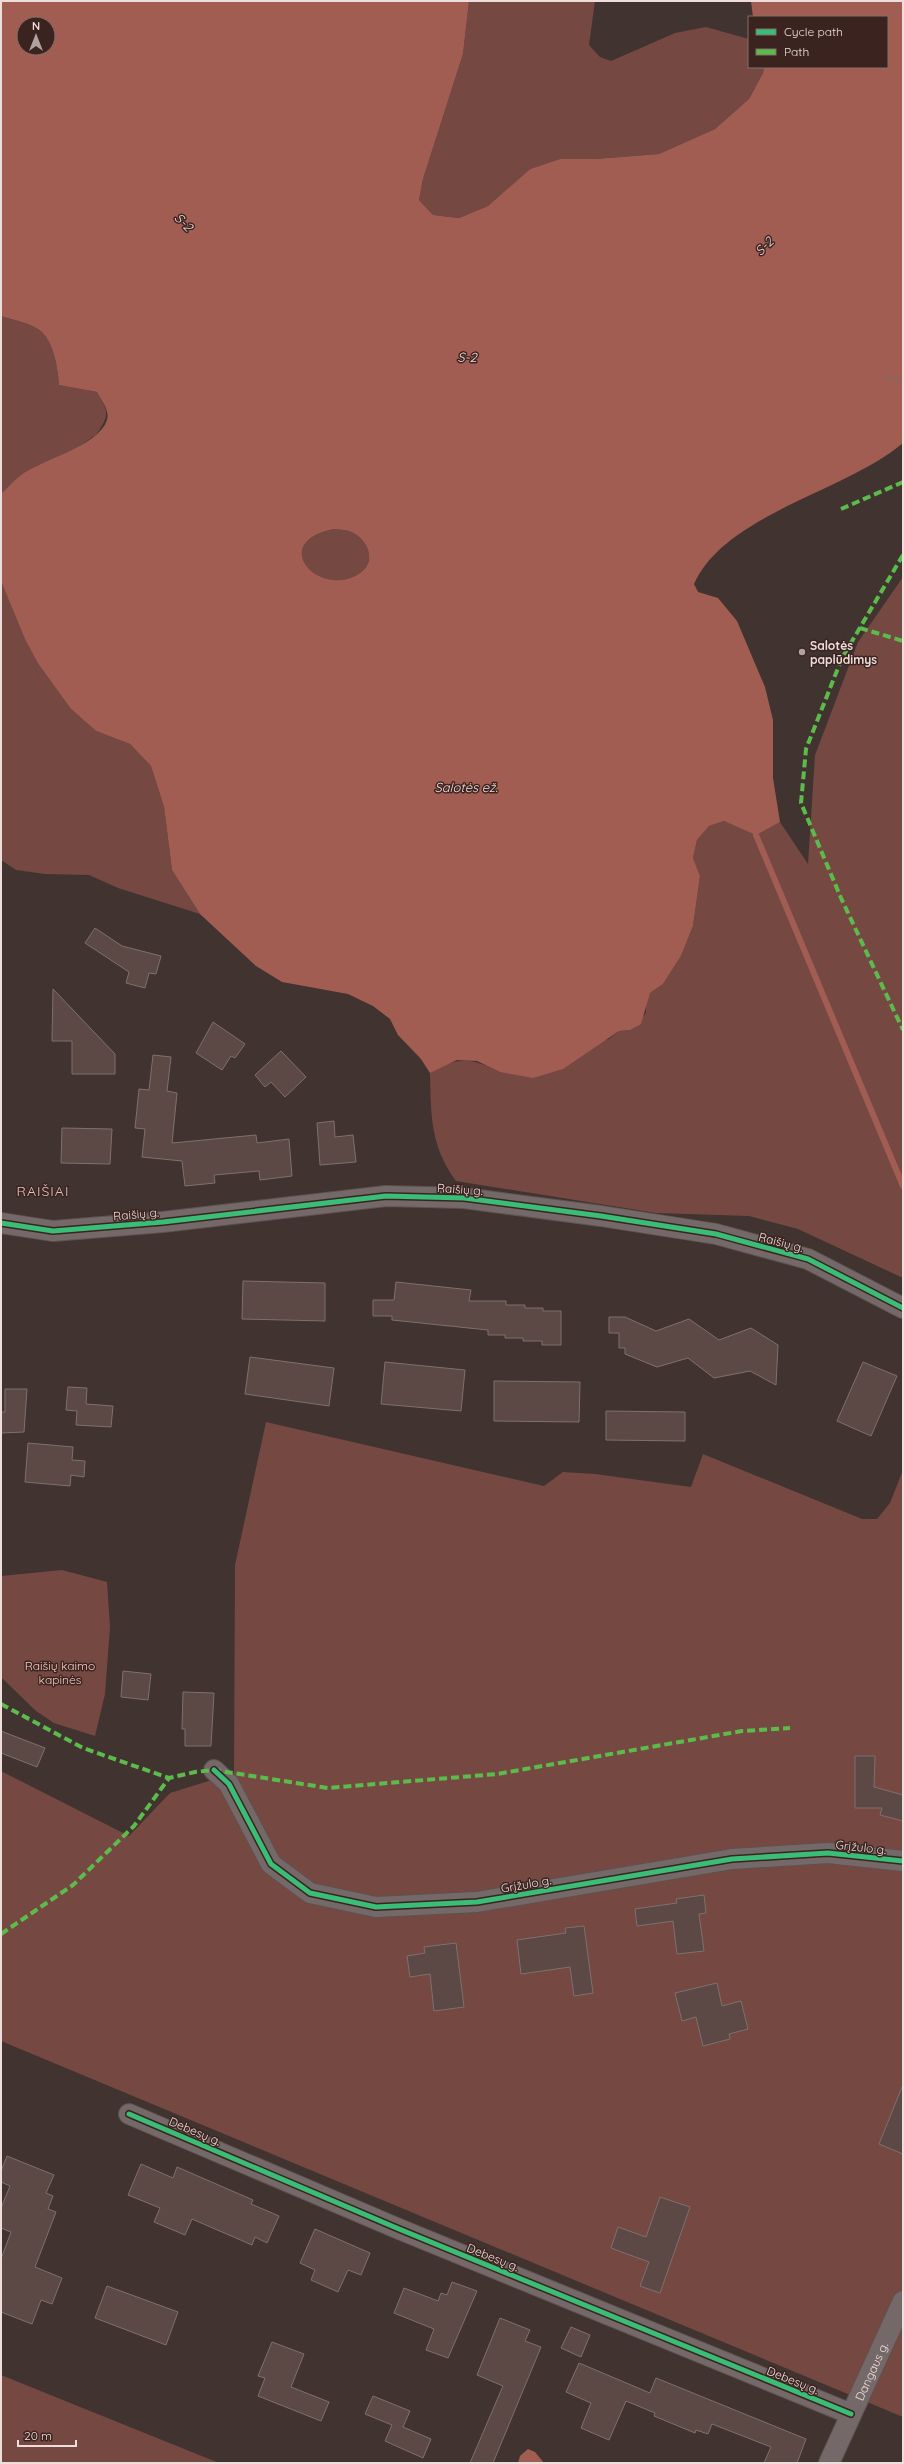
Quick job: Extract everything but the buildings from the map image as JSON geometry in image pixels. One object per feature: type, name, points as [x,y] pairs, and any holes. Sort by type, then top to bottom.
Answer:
[{"type":"street","name":"Raišių g.","points":[[1,1222],[53,1231],[163,1222],[386,1196],[464,1198],[601,1216],[716,1234],[808,1259],[903,1308]]},
{"type":"street","name":"Grįžulo g.","points":[[214,1770],[229,1784],[271,1864],[310,1893],[376,1907],[477,1902],[732,1859],[828,1853],[903,1861]]},
{"type":"street","name":"Debesų g.","points":[[129,2114],[406,2232],[851,2414]]},
{"type":"street","name":"Dangaus g.","points":[[829,2463],[903,2301]]},
{"type":"path","points":[[885,376],[903,383]]},
{"type":"green space","points":[[469,1],[595,1],[589,45],[600,57],[611,61],[675,33],[706,27],[748,39],[748,68],[764,68],[763,73],[749,99],[715,129],[659,154],[595,159],[560,159],[530,169],[488,206],[459,218],[433,215],[419,200],[423,179],[463,54]]},
{"type":"green space","points":[[1,316],[28,324],[42,332],[50,343],[58,372],[59,385],[97,392],[106,409],[106,418],[96,435],[1,498]]},
{"type":"green space","points":[[334,529],[349,531],[355,534],[361,538],[368,550],[368,562],[365,568],[360,573],[345,579],[330,579],[317,575],[307,566],[302,556],[304,546],[314,536]]},
{"type":"green space","points":[[903,577],[903,1278],[798,1229],[749,1216],[656,1213],[456,1181],[447,1168],[437,1142],[432,1116],[430,1073],[457,1061],[465,1060],[480,1063],[500,1072],[609,1039],[619,1031],[630,1030],[646,1013],[646,1002],[650,993],[663,984],[681,956],[693,926],[700,876],[693,858],[697,840],[709,826],[724,821],[756,834],[780,822],[808,864],[815,755],[858,642]]},
{"type":"green space","points":[[1,581],[39,665],[71,709],[96,731],[130,744],[151,766],[164,807],[172,870],[200,914],[118,888],[89,875],[45,874],[16,870],[1,860]]},
{"type":"green space","points":[[266,1422],[544,1486],[563,1472],[595,1474],[691,1487],[703,1454],[862,1519],[877,1519],[890,1503],[903,1470],[903,2417],[1,2041],[1,1771],[129,1836],[170,1793],[234,1773],[235,1565]]},
{"type":"green space","name":"Raišių kaimo kapinės","points":[[62,1570],[107,1582],[110,1627],[105,1694],[95,1736],[54,1723],[36,1711],[1,1677],[1,1576]]},
{"type":"green space","points":[[1,2375],[219,2463],[1,2463]]},
{"type":"water","name":"Salotės ež.","points":[[1,1],[469,1],[463,54],[423,179],[419,200],[433,215],[459,218],[488,206],[530,169],[560,159],[595,159],[659,154],[715,129],[749,99],[763,73],[764,68],[888,68],[888,16],[753,16],[751,1],[903,1],[903,443],[879,460],[758,522],[732,539],[710,560],[694,584],[698,592],[718,598],[737,621],[765,687],[773,720],[773,778],[780,822],[756,835],[724,821],[709,826],[697,840],[693,858],[700,876],[693,926],[681,956],[663,984],[650,993],[641,1024],[630,1030],[619,1031],[563,1069],[533,1078],[500,1072],[477,1061],[457,1060],[430,1073],[421,1059],[398,1035],[390,1019],[373,1006],[348,994],[282,982],[256,966],[200,914],[172,870],[164,807],[151,766],[130,744],[96,731],[71,709],[39,665],[26,641],[1,581],[2,493],[17,478],[29,470],[68,452],[92,438],[101,430],[108,416],[103,402],[97,392],[59,385],[58,372],[50,343],[38,329],[28,324],[1,316]],"holes":[[[334,529],[349,531],[361,538],[368,550],[368,562],[360,573],[345,579],[330,579],[317,575],[307,566],[302,556],[304,546],[314,536]]]},
{"type":"water","points":[[528,2449],[535,2452],[544,2463],[518,2463],[520,2456]]},
{"type":"waterway","points":[[756,835],[903,1186]]},
{"type":"marked path","points":[[841,509],[903,482]]},
{"type":"marked path","points":[[903,555],[842,658],[806,749],[801,803],[841,898],[903,1030]]},
{"type":"marked path","points":[[860,628],[903,641]]},
{"type":"marked path","points":[[1,1704],[83,1748],[169,1778]]},
{"type":"marked path","points":[[1,1934],[73,1885],[134,1826],[169,1778],[195,1772],[214,1770],[328,1788],[497,1774],[742,1731],[790,1728]]},
{"type":"cycle path","points":[[1,1223],[53,1231],[163,1222],[386,1196],[464,1198],[601,1216],[716,1234],[808,1259],[903,1308]]},
{"type":"cycle path","points":[[214,1770],[229,1784],[271,1864],[310,1893],[376,1907],[477,1902],[732,1859],[828,1853],[903,1861]]},
{"type":"cycle path","points":[[129,2114],[399,2229],[851,2414]]},
{"type":"place","name":"Salotės paplūdimys","points":[[802,652]]},
{"type":"district","name":"RAIŠIAI","points":[[43,1191]]},
{"type":"water label","name":"S-2","points":[[184,222]]},
{"type":"water label","name":"S-2","points":[[764,246]]},
{"type":"water label","name":"S-2","points":[[467,357]]}]
